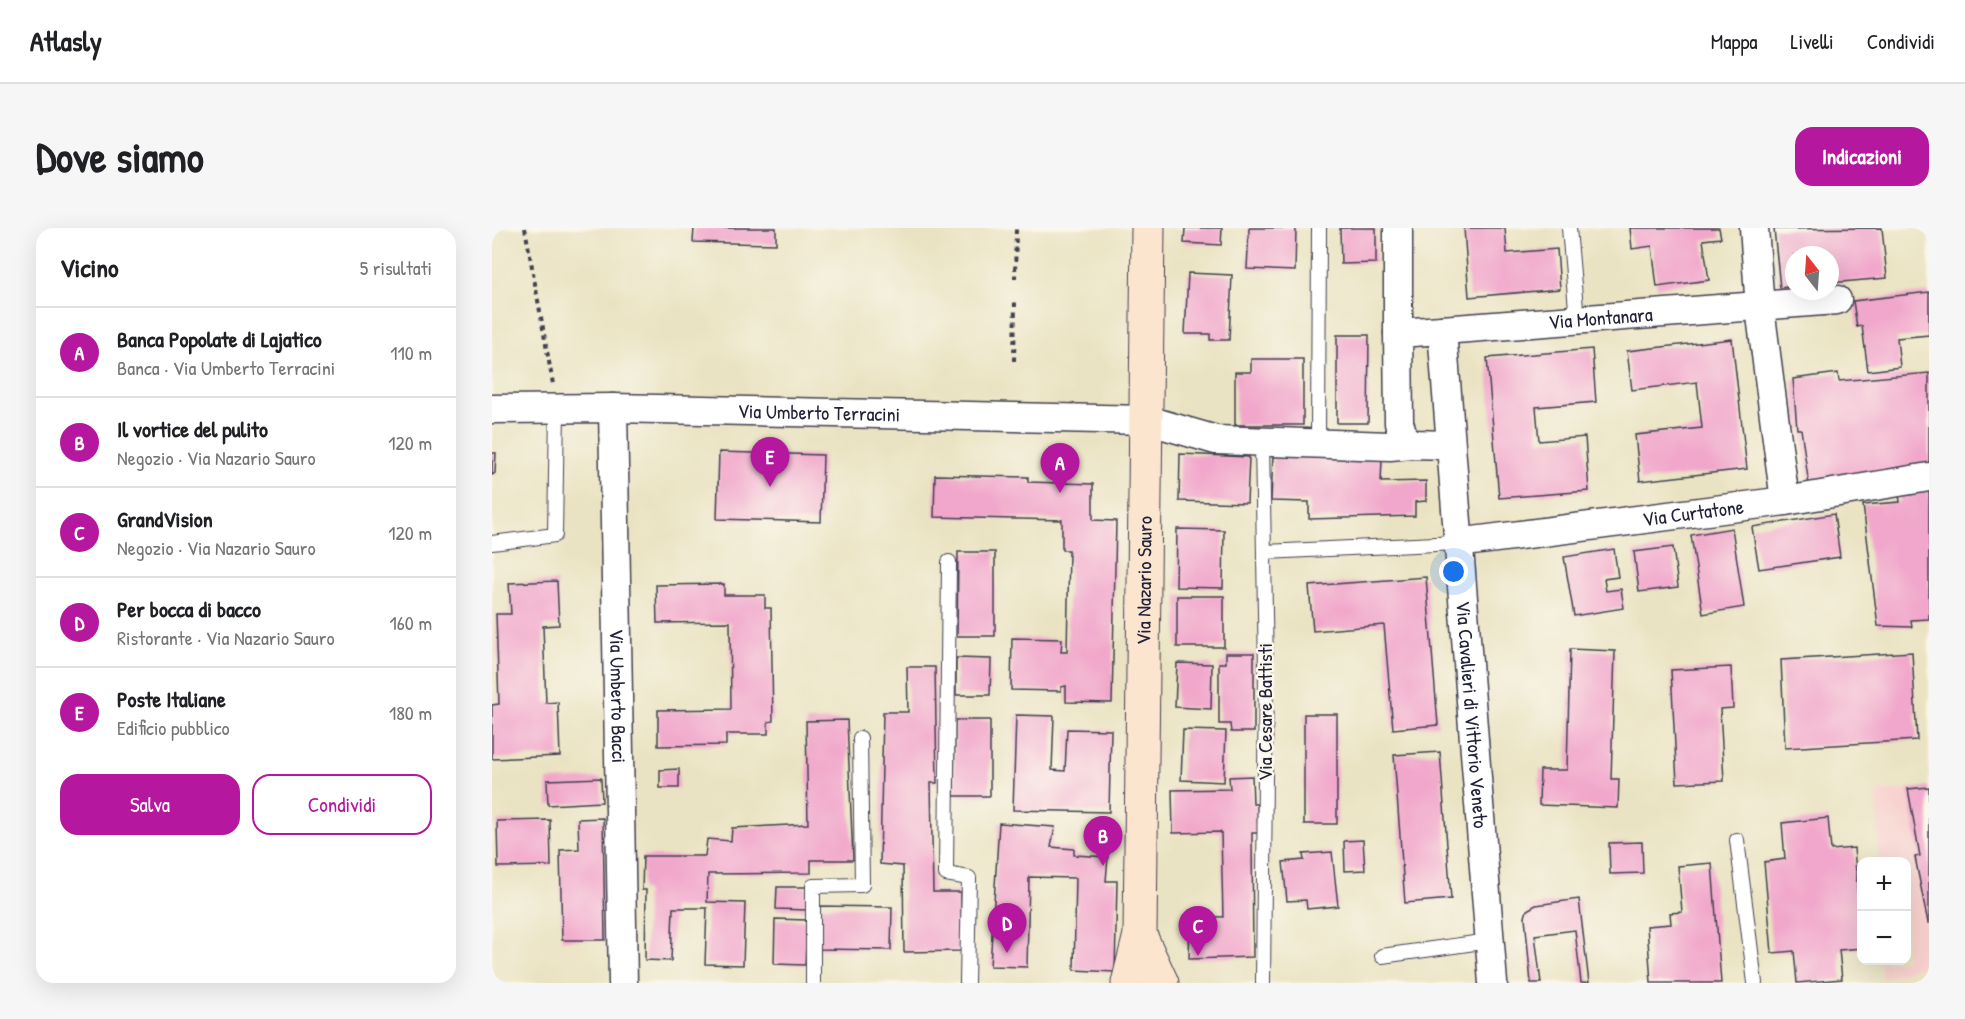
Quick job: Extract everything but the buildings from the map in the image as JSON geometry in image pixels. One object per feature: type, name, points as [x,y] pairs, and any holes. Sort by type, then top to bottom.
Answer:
[{"type":"main road","name":"Via Nazario Sauro","points":[[1128,983],[1140,935],[1148,228]]},
{"type":"main road","name":"Via Nazario Sauro","points":[[1140,935],[1162,983]]},
{"type":"street","points":[[1398,228],[1399,423],[1404,438],[1411,444]]},
{"type":"street","points":[[1754,228],[1761,308],[1785,501]]},
{"type":"street","name":"Via Montanara","points":[[1442,330],[1761,308],[1837,300]]},
{"type":"street","points":[[1398,333],[1442,330]]},
{"type":"street","name":"Via Cavalieri di Vittorio Veneto","points":[[1442,330],[1492,983]]},
{"type":"street","name":"Via Umberto Terracini","points":[[492,410],[613,408],[1147,420]]},
{"type":"street","name":"Via Umberto Bacci","points":[[613,408],[623,983]]},
{"type":"street","points":[[1147,420],[1216,440],[1390,446],[1450,445]]},
{"type":"street","name":"Via Curtatone","points":[[1457,543],[1785,501],[1929,477]]},
{"type":"lane","points":[[1318,443],[1319,228]]},
{"type":"lane","points":[[1569,228],[1577,320]]},
{"type":"lane","points":[[492,543],[555,535],[557,409]]},
{"type":"lane","name":"Via Cesare Battisti","points":[[1262,442],[1265,552],[1263,983]]},
{"type":"lane","points":[[1265,552],[1457,543]]},
{"type":"lane","points":[[949,562],[946,874],[969,878],[968,983]]},
{"type":"lane","points":[[813,983],[813,886],[862,885],[860,738]]},
{"type":"lane","points":[[1737,840],[1755,983]]},
{"type":"lane","points":[[1382,956],[1489,941]]},
{"type":"path","points":[[525,228],[557,409]]},
{"type":"path","points":[[1015,279],[1016,228]]},
{"type":"path","points":[[1014,361],[1015,301]]},
{"type":"shaded area","points":[[1929,787],[1929,964],[1881,979],[1881,965],[1911,965],[1911,857],[1879,857],[1877,792]]},
{"type":"place","name":"Poste Italiane","points":[[770,487]]},
{"type":"place","name":"Banca Popolate di Lajatico","points":[[1060,493]]},
{"type":"place","name":"Il vortice del pulito","points":[[1103,866]]},
{"type":"place","name":"Per bocca di bacco","points":[[1007,953]]},
{"type":"place","name":"GrandVision","points":[[1198,956]]}]
